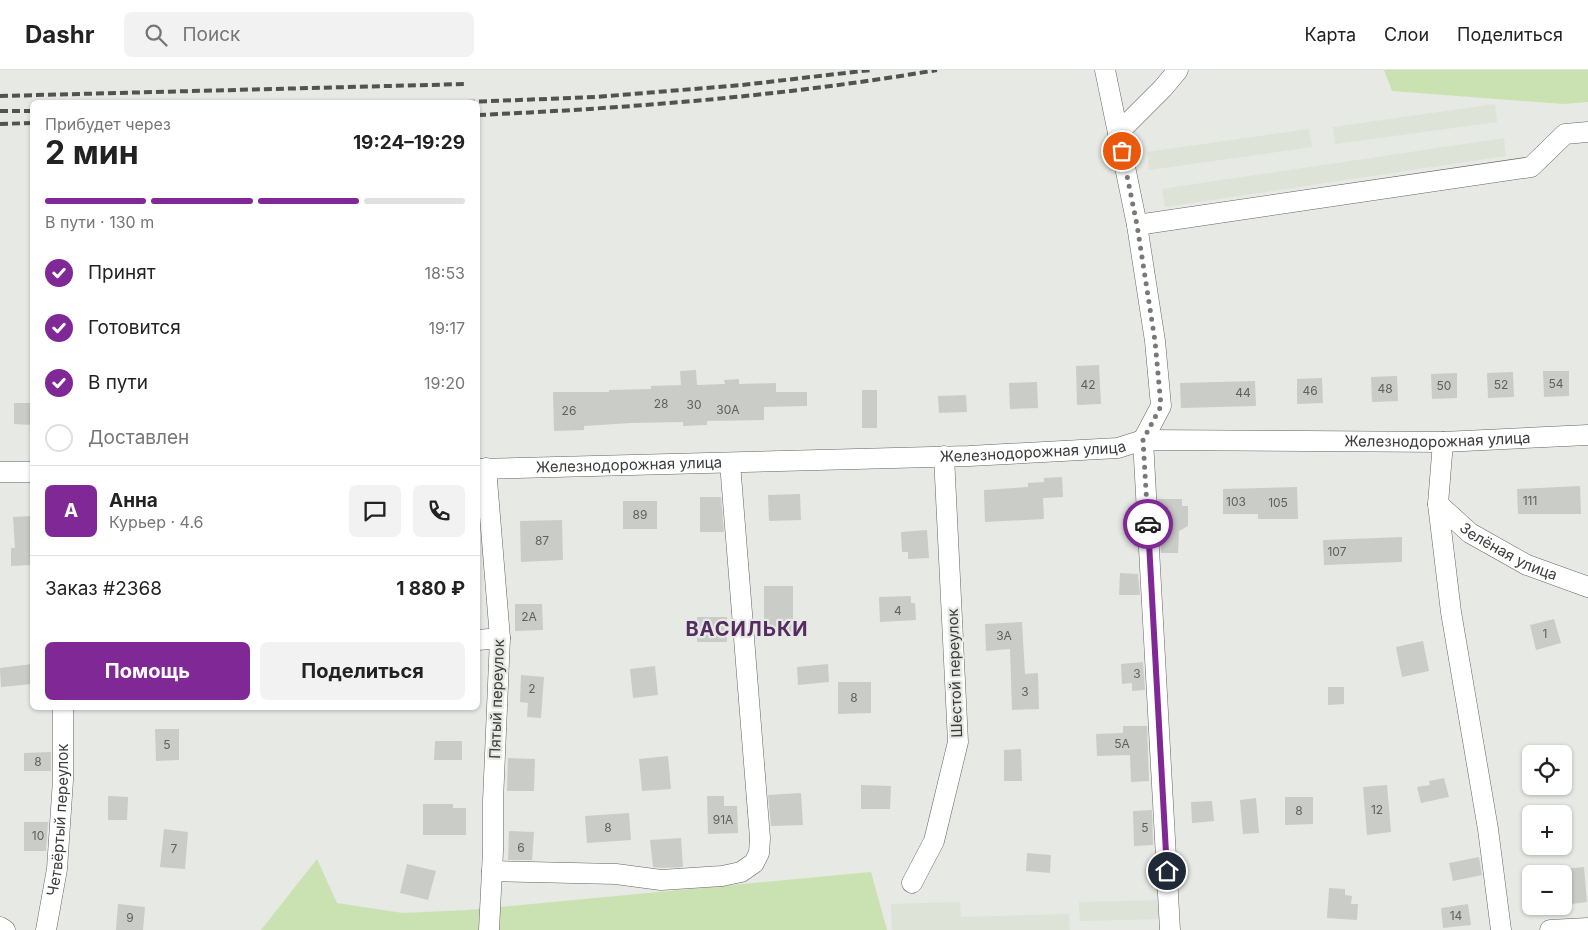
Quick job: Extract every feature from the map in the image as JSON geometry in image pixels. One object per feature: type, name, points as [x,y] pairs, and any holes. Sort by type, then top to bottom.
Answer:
[{"type":"street","points":[[1105,70],[1137,225],[1155,341],[1161,406],[1143,440],[1170,930]]},
{"type":"street","points":[[1118,133],[1163,88],[1178,70]]},
{"type":"street","points":[[1137,225],[1531,167],[1565,134],[1588,132]]},
{"type":"street","name":"Железнодорожная улица","points":[[482,469],[912,459],[1118,448],[1143,440],[1443,442],[1588,435]]},
{"type":"street","points":[[1443,442],[1438,504],[1451,612],[1488,829],[1500,930]]},
{"type":"street","name":"Шестой переулок","points":[[912,883],[934,841],[958,742],[944,456]]},
{"type":"street","points":[[492,871],[616,874],[661,880],[722,876],[742,872],[754,863],[760,853],[730,464]]},
{"type":"street","name":"Пятый переулок","points":[[482,469],[500,638],[489,930]]},
{"type":"street","points":[[0,472],[30,472]]},
{"type":"street","name":"Зелёная улица","points":[[1438,504],[1470,533],[1527,565],[1588,587]]},
{"type":"street","points":[[480,640],[500,638]]},
{"type":"street","name":"Четвёртый переулок","points":[[46,930],[57,869],[63,780],[63,710]]},
{"type":"street","points":[[0,927],[5,930]]},
{"type":"street","points":[[1550,930],[1588,928]]},
{"type":"shaded area","points":[[1495,104],[1497,122],[1335,144],[1333,127]]},
{"type":"shaded area","points":[[1309,129],[1312,147],[1149,170],[1147,152]]},
{"type":"shaded area","points":[[1504,138],[1506,156],[1165,207],[1162,189]]},
{"type":"shaded area","points":[[1163,900],[1163,919],[1080,921],[1079,902]]},
{"type":"shaded area","points":[[960,902],[961,917],[1069,914],[1070,930],[892,930],[891,904]]},
{"type":"green space","points":[[1384,70],[1588,70],[1588,102],[1564,104],[1392,91]]},
{"type":"green space","points":[[317,859],[337,903],[403,913],[468,910],[871,872],[887,930],[261,930]]},
{"type":"building","points":[[1099,365],[1101,404],[1077,405],[1076,366]]},
{"type":"building","points":[[696,370],[697,385],[725,384],[724,380],[739,379],[739,384],[776,383],[776,392],[807,392],[807,406],[764,407],[764,420],[707,421],[707,425],[683,426],[683,422],[631,423],[584,426],[584,430],[554,431],[553,392],[609,392],[609,390],[651,389],[651,386],[681,385],[680,371]]},
{"type":"building","points":[[1543,371],[1569,371],[1569,396],[1544,397]]},
{"type":"building","points":[[1513,372],[1514,397],[1488,398],[1487,373]]},
{"type":"building","points":[[1457,373],[1457,398],[1432,399],[1431,374]]},
{"type":"building","points":[[1397,376],[1398,401],[1372,402],[1371,377]]},
{"type":"building","points":[[1322,378],[1323,403],[1297,404],[1297,379]]},
{"type":"building","points":[[1255,381],[1256,406],[1181,408],[1180,383]]},
{"type":"building","points":[[1037,382],[1038,408],[1010,409],[1009,383]]},
{"type":"building","points":[[862,390],[877,390],[877,428],[862,428]]},
{"type":"building","points":[[966,395],[967,412],[939,413],[938,396]]},
{"type":"building","points":[[14,403],[30,403],[30,425],[14,424]]},
{"type":"building","points":[[1062,477],[1063,497],[1043,498],[1044,519],[985,522],[984,490],[1028,487],[1028,483],[1044,482],[1044,478]]},
{"type":"building","points":[[1580,486],[1581,514],[1518,514],[1517,489]]},
{"type":"building","points":[[1297,487],[1298,519],[1258,519],[1258,514],[1223,514],[1223,489]]},
{"type":"building","points":[[800,494],[801,520],[769,521],[768,495]]},
{"type":"building","points":[[700,497],[721,497],[724,532],[700,532]]},
{"type":"building","points":[[1158,499],[1182,499],[1182,506],[1188,506],[1188,526],[1179,531],[1178,553],[1161,553]]},
{"type":"building","points":[[623,501],[657,501],[657,529],[623,529]]},
{"type":"building","points":[[30,516],[30,565],[11,566],[11,548],[15,548],[13,517]]},
{"type":"building","points":[[562,520],[563,560],[521,562],[520,521]]},
{"type":"building","points":[[927,530],[929,558],[908,559],[908,552],[902,552],[901,532]]},
{"type":"building","points":[[1402,537],[1402,562],[1324,565],[1323,540]]},
{"type":"building","points":[[1120,573],[1138,574],[1140,595],[1119,595]]},
{"type":"building","points":[[764,586],[793,586],[793,632],[764,633]]},
{"type":"building","points":[[911,596],[911,603],[915,603],[916,620],[880,622],[879,597]]},
{"type":"building","points":[[515,604],[542,604],[543,630],[515,631]]},
{"type":"building","points":[[697,617],[727,617],[727,642],[697,642]]},
{"type":"building","points":[[1554,619],[1561,643],[1536,650],[1530,625]]},
{"type":"building","points":[[1022,622],[1025,674],[1038,673],[1039,709],[1012,710],[1010,649],[986,651],[985,624]]},
{"type":"building","points":[[1423,641],[1429,671],[1402,677],[1396,647]]},
{"type":"building","points":[[1143,662],[1145,690],[1132,691],[1132,683],[1122,684],[1121,664]]},
{"type":"building","points":[[30,664],[30,684],[1,687],[0,668]]},
{"type":"building","points":[[828,664],[829,682],[798,685],[797,667]]},
{"type":"building","points":[[655,666],[658,695],[633,698],[630,669]]},
{"type":"building","points":[[521,675],[544,677],[541,718],[527,717],[528,703],[520,702]]},
{"type":"building","points":[[838,682],[871,682],[871,713],[838,714]]},
{"type":"building","points":[[1328,687],[1344,687],[1344,704],[1328,705]]},
{"type":"building","points":[[1123,726],[1147,726],[1149,781],[1131,782],[1130,755],[1097,756],[1096,734],[1123,733]]},
{"type":"building","points":[[155,729],[179,729],[179,760],[156,761]]},
{"type":"building","points":[[435,741],[462,741],[462,760],[434,760]]},
{"type":"building","points":[[1021,749],[1022,781],[1004,781],[1004,750]]},
{"type":"building","points":[[51,752],[51,771],[24,771],[24,753]]},
{"type":"building","points":[[668,756],[671,789],[642,791],[639,759]]},
{"type":"building","points":[[508,758],[535,759],[534,791],[507,791]]},
{"type":"building","points":[[1444,778],[1449,797],[1421,803],[1417,787],[1430,785],[1429,781]]},
{"type":"building","points":[[861,785],[891,786],[890,809],[861,809]]},
{"type":"building","points":[[1387,785],[1391,832],[1367,835],[1363,787]]},
{"type":"building","points":[[801,793],[803,825],[771,826],[768,795]]},
{"type":"building","points":[[108,796],[128,797],[127,820],[108,820]]},
{"type":"building","points":[[707,796],[724,796],[724,806],[737,806],[738,833],[708,834]]},
{"type":"building","points":[[1285,797],[1313,797],[1313,824],[1285,825]]},
{"type":"building","points":[[1256,798],[1259,833],[1243,834],[1240,800]]},
{"type":"building","points":[[1212,801],[1214,821],[1192,823],[1191,802]]},
{"type":"building","points":[[423,804],[453,804],[453,808],[466,808],[466,835],[423,835]]},
{"type":"building","points":[[1152,810],[1153,845],[1134,846],[1133,811]]},
{"type":"building","points":[[629,813],[631,840],[587,843],[585,816]]},
{"type":"building","points":[[24,822],[48,822],[46,851],[24,851]]},
{"type":"building","points":[[164,829],[188,832],[185,869],[160,867]]},
{"type":"building","points":[[509,831],[534,832],[532,860],[508,860]]},
{"type":"building","points":[[681,838],[683,867],[653,867],[650,840]]},
{"type":"building","points":[[1027,853],[1051,855],[1050,873],[1026,871]]},
{"type":"building","points":[[1479,857],[1482,875],[1453,881],[1449,863]]},
{"type":"building","points":[[407,864],[436,871],[428,900],[400,893]]},
{"type":"building","points":[[1584,867],[1587,902],[1572,904],[1572,868]]},
{"type":"building","points":[[1329,888],[1345,889],[1345,895],[1352,896],[1351,904],[1358,904],[1357,920],[1327,918]]},
{"type":"building","points":[[118,904],[145,907],[143,930],[116,930]]},
{"type":"building","points":[[1468,904],[1471,925],[1443,928],[1441,908]]},
{"type":"railway","points":[[480,101],[596,97],[742,85],[871,70]]},
{"type":"railway","points":[[480,115],[708,100],[823,87],[937,70]]},
{"type":"railway","points":[[0,96],[466,84]]},
{"type":"railway","points":[[0,111],[30,111]]},
{"type":"railway","points":[[0,124],[30,123]]},
{"type":"way so far","points":[[1122,151],[1137,225],[1155,341],[1161,406],[1143,440],[1148,524]]},
{"type":"district","name":"ВАСИЛЬКИ","points":[[747,629]]},
{"type":"route","points":[[1148,524],[1167,871]]}]
